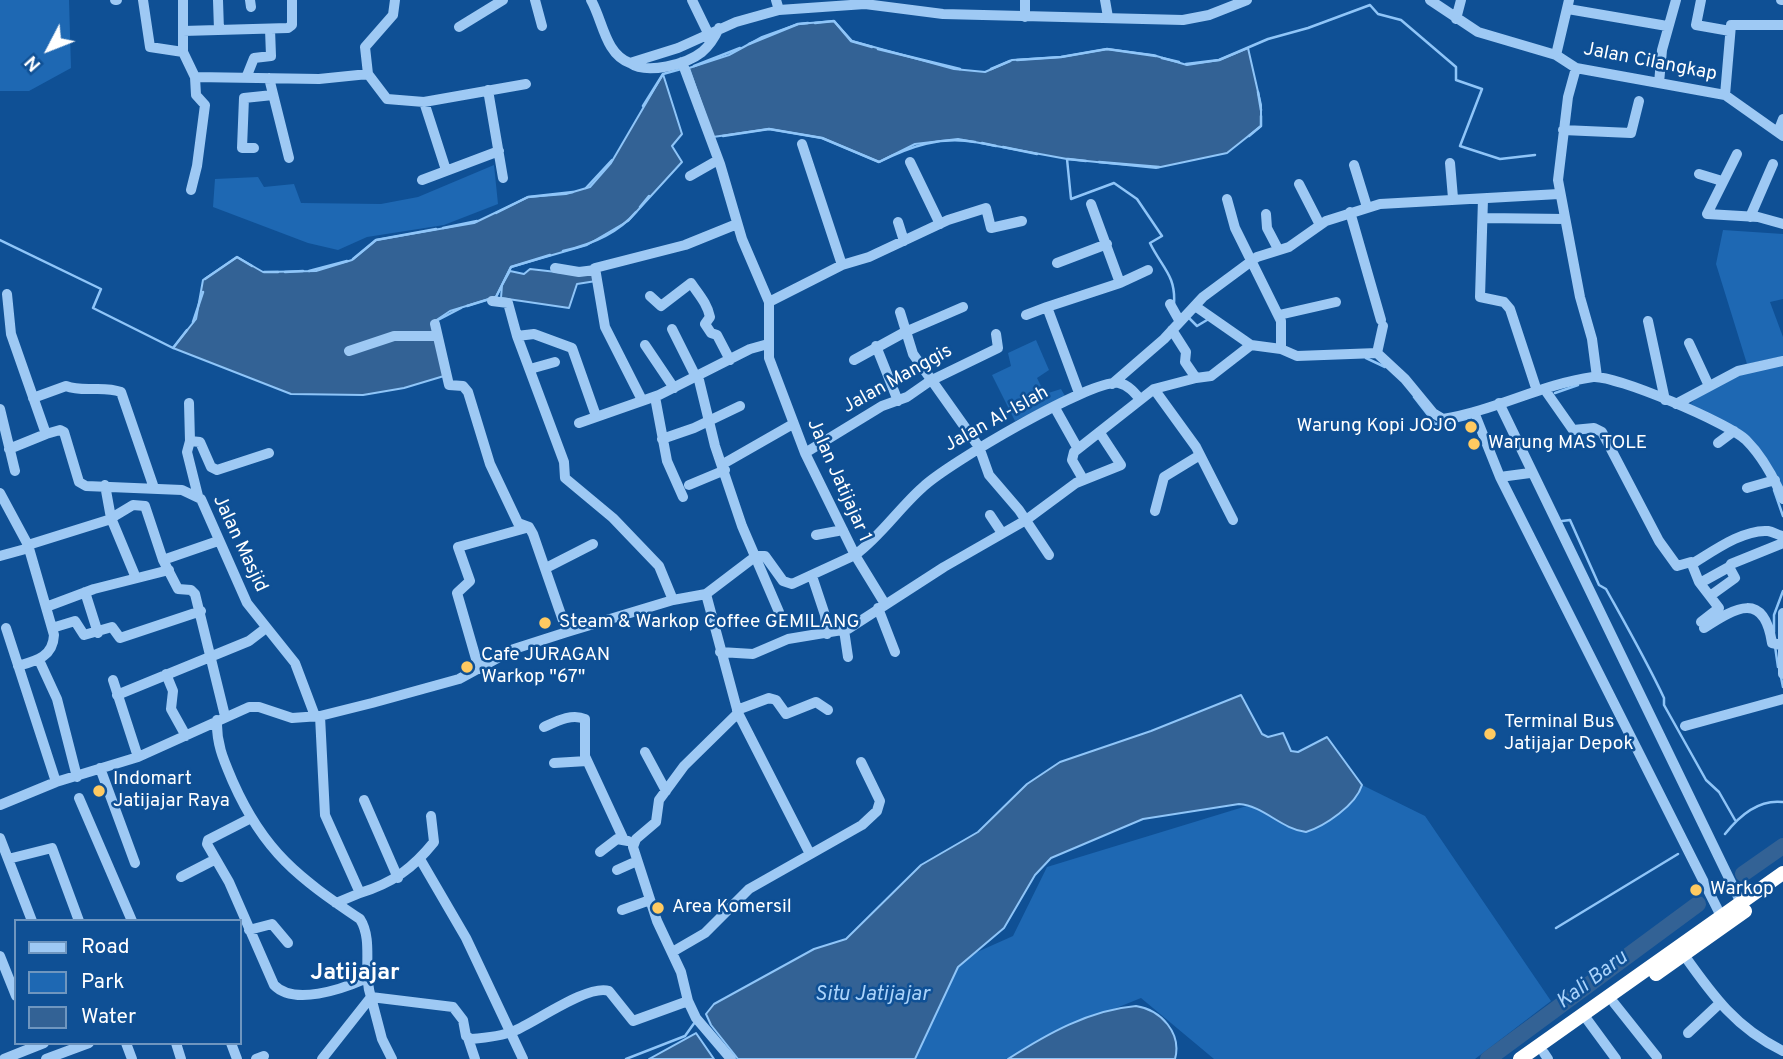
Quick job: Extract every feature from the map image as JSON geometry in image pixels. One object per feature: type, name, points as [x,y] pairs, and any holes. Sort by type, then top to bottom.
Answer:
[{"type":"highway","points":[[1520,1059],[1586,1018],[1724,920],[1783,873]]},
{"type":"highway","points":[[1743,906],[1783,884]]},
{"type":"highway","points":[[1542,1057],[1586,1018],[1614,1003],[1684,955],[1724,920]]},
{"type":"street","points":[[143,0],[150,47],[183,52]]},
{"type":"street","points":[[183,0],[183,52],[195,78],[196,94],[205,105],[191,190]]},
{"type":"street","points":[[218,0],[219,30]]},
{"type":"street","points":[[183,31],[290,27],[292,0]]},
{"type":"street","points":[[395,0],[393,15],[366,45],[368,74],[387,99],[424,102],[526,84]]},
{"type":"street","points":[[458,27],[503,0]]},
{"type":"street","points":[[535,0],[542,26]]},
{"type":"street","points":[[591,0],[617,56],[628,63],[646,68],[683,67],[703,51],[719,29]]},
{"type":"street","points":[[692,0],[708,33]]},
{"type":"street","points":[[1025,0],[1025,17]]},
{"type":"street","points":[[1105,0],[1108,17]]},
{"type":"street","points":[[628,63],[678,48],[778,5],[908,4],[943,14],[1183,20],[1209,15],[1247,0]]},
{"type":"street","name":"Jalan Cilangkap","points":[[1430,0],[1456,19],[1488,36],[1556,55],[1576,68],[1726,95],[1780,134]]},
{"type":"street","points":[[1456,19],[1461,0]]},
{"type":"street","points":[[1659,83],[1667,26],[1676,0]]},
{"type":"street","points":[[1701,0],[1696,25],[1730,32]]},
{"type":"street","points":[[1556,55],[1568,4],[1667,26]]},
{"type":"street","points":[[1726,95],[1730,32],[1733,24],[1783,25]]},
{"type":"street","points":[[246,78],[254,58],[271,56],[270,29]]},
{"type":"street","name":"Jalan Jatijajar 1","points":[[683,67],[718,160],[737,224],[769,302],[769,358],[805,453],[855,555],[812,576],[786,583],[767,558],[756,556]]},
{"type":"street","points":[[1576,68],[1563,130],[1558,171],[1559,194],[1592,339],[1597,377]]},
{"type":"street","points":[[195,78],[334,79],[368,74]]},
{"type":"street","points":[[269,78],[289,158]]},
{"type":"street","points":[[488,90],[503,177]]},
{"type":"street","points":[[254,148],[242,147],[244,98],[273,94]]},
{"type":"street","points":[[1563,130],[1631,133],[1639,101]]},
{"type":"street","points":[[424,102],[446,170]]},
{"type":"street","points":[[1780,134],[1783,119]]},
{"type":"street","points":[[802,144],[842,265]]},
{"type":"street","points":[[422,180],[499,150]]},
{"type":"street","points":[[1737,155],[1707,214],[1751,217],[1783,223]]},
{"type":"street","points":[[690,176],[718,160]]},
{"type":"street","points":[[909,162],[940,224]]},
{"type":"street","points":[[1450,163],[1453,198]]},
{"type":"street","points":[[1751,217],[1773,164]]},
{"type":"street","points":[[1354,165],[1367,206]]},
{"type":"street","points":[[1699,174],[1722,181]]},
{"type":"street","points":[[1299,184],[1320,225]]},
{"type":"street","points":[[1112,384],[1195,306],[1252,262],[1278,249],[1289,247],[1320,225],[1350,212],[1367,206],[1453,198],[1483,199],[1559,194]]},
{"type":"street","points":[[1227,199],[1235,228],[1279,315],[1281,349]]},
{"type":"street","points":[[1483,199],[1480,298],[1504,302],[1510,309],[1541,391],[1573,430],[1594,428],[1602,432],[1659,541],[1677,566],[1690,561],[1700,583],[1719,609],[1702,625],[1735,609],[1756,610],[1763,614],[1777,645],[1783,674]]},
{"type":"street","points":[[1091,204],[1119,283]]},
{"type":"street","points":[[769,302],[842,265],[986,208],[991,228],[1022,221]]},
{"type":"street","points":[[1350,212],[1382,323],[1382,339],[1377,353]]},
{"type":"street","points":[[1266,214],[1266,228],[1278,249]]},
{"type":"street","points":[[1484,218],[1564,219]]},
{"type":"street","points":[[898,222],[904,241]]},
{"type":"street","points":[[555,268],[579,272],[595,270],[685,245],[737,224]]},
{"type":"street","points":[[1057,263],[1107,244]]},
{"type":"street","points":[[595,270],[605,327],[642,400]]},
{"type":"street","points":[[1026,315],[1119,283],[1148,270]]},
{"type":"street","points":[[650,296],[661,306],[691,283],[705,301],[710,317],[705,324],[711,333],[717,335],[730,359]]},
{"type":"street","points":[[7,294],[11,334],[46,434],[9,450]]},
{"type":"street","points":[[492,301],[508,302],[517,336],[565,462],[565,478],[613,518],[659,566],[673,600]]},
{"type":"street","points":[[1279,315],[1336,302]]},
{"type":"street","points":[[1170,304],[1179,320]]},
{"type":"street","points":[[1195,306],[1251,345],[1281,349],[1297,356],[1377,353],[1405,379],[1433,413],[1443,419],[1597,377],[1676,404],[1745,439],[1783,499]]},
{"type":"street","points":[[854,360],[905,331],[963,307]]},
{"type":"street","points":[[1046,307],[1079,393]]},
{"type":"street","points":[[900,312],[913,354],[979,447],[989,475],[1026,520],[1049,555]]},
{"type":"street","points":[[1648,321],[1665,400]]},
{"type":"street","points":[[435,324],[449,387],[463,386],[468,392],[489,464],[519,523],[529,527],[567,632]]},
{"type":"street","points":[[672,329],[697,377],[715,446],[742,526],[779,612]]},
{"type":"street","points":[[1172,330],[1186,352],[1185,362],[1196,379]]},
{"type":"street","points":[[517,336],[534,334],[572,348],[596,416]]},
{"type":"street","name":"Jalan Manggis","points":[[805,453],[882,406],[898,401],[930,381],[998,348],[996,334]]},
{"type":"street","points":[[349,351],[375,340],[394,336],[436,336]]},
{"type":"street","points":[[1689,343],[1709,386]]},
{"type":"street","points":[[579,423],[654,397],[750,349],[768,344]]},
{"type":"street","points":[[645,345],[674,388]]},
{"type":"street","points":[[1083,479],[1072,460],[1078,449],[1140,398],[1154,390],[1211,376],[1251,345]]},
{"type":"street","points":[[876,346],[898,401]]},
{"type":"street","points":[[1676,404],[1738,371],[1783,361]]},
{"type":"street","points":[[530,369],[555,362]]},
{"type":"street","points":[[1112,384],[1129,387],[1140,398]]},
{"type":"street","name":"Jalan Al-Islah","points":[[855,555],[924,485],[979,447],[1079,393],[1112,384]]},
{"type":"street","points":[[33,398],[66,386],[76,390],[108,387],[121,392],[154,488]]},
{"type":"street","points":[[1154,390],[1200,456],[1233,520]]},
{"type":"street","points":[[654,397],[670,468],[683,496]]},
{"type":"street","points":[[189,403],[190,441],[187,452],[198,496]]},
{"type":"street","points":[[1499,404],[1530,473],[1743,906]]},
{"type":"street","points":[[662,439],[710,421],[740,406]]},
{"type":"street","points":[[1055,408],[1078,449]]},
{"type":"street","points":[[0,409],[15,471]]},
{"type":"street","points":[[1474,412],[1500,477],[1724,920]]},
{"type":"street","points":[[690,485],[793,424]]},
{"type":"street","name":"Jalan Masjid","points":[[46,434],[61,430],[64,432],[82,485],[189,491],[198,496],[247,603],[295,663],[318,716],[325,814],[360,893]]},
{"type":"street","points":[[720,652],[753,654],[788,639],[844,630],[1026,520],[1083,479],[1121,465],[1100,433]]},
{"type":"street","points":[[1718,443],[1732,433]]},
{"type":"street","points":[[190,441],[200,442],[211,467],[217,470],[269,453]]},
{"type":"street","points":[[1155,510],[1164,477],[1200,456]]},
{"type":"street","points":[[1500,477],[1530,473]]},
{"type":"street","points":[[1747,488],[1773,481]]},
{"type":"street","points":[[105,485],[111,518],[136,579]]},
{"type":"street","points":[[0,493],[29,547],[52,628],[52,648],[39,660],[18,666]]},
{"type":"street","points":[[0,556],[111,518],[133,505],[145,506],[163,560],[180,590],[194,591],[201,611],[202,628],[212,655],[221,718],[221,754],[251,818],[276,856],[360,919],[365,928],[365,979],[382,1040],[392,1059]]},
{"type":"street","points":[[990,514],[1002,533]]},
{"type":"street","points":[[479,669],[457,593],[470,581],[458,547],[529,527]]},
{"type":"street","points":[[816,536],[843,530]]},
{"type":"street","points":[[1692,564],[1738,539],[1758,532],[1769,531],[1783,536]]},
{"type":"street","points":[[163,560],[218,541]]},
{"type":"street","points":[[546,568],[593,544]]},
{"type":"street","points":[[1700,583],[1746,556],[1783,544]]},
{"type":"street","points":[[855,555],[882,606],[894,652]]},
{"type":"street","points":[[0,805],[56,782],[138,757],[249,707],[259,707],[292,718],[318,716],[434,687],[479,669],[514,649],[673,600],[706,594],[756,556]]},
{"type":"street","points":[[1710,596],[1735,578],[1729,567]]},
{"type":"street","points":[[46,607],[85,592],[169,570]]},
{"type":"street","points":[[812,576],[825,615],[827,634]]},
{"type":"street","points":[[85,592],[98,633]]},
{"type":"street","points":[[706,594],[737,712],[810,854]]},
{"type":"street","points":[[52,628],[74,621],[84,635],[112,627],[120,638],[201,611]]},
{"type":"street","points":[[1777,645],[1783,612]]},
{"type":"street","points":[[6,628],[56,782]]},
{"type":"street","points":[[117,695],[249,641],[266,628]]},
{"type":"street","points":[[844,630],[848,657]]},
{"type":"street","points":[[39,660],[57,699],[77,777]]},
{"type":"street","points":[[166,674],[173,691],[171,709],[186,736]]},
{"type":"street","points":[[113,680],[138,757]]},
{"type":"street","points":[[633,847],[636,839],[656,822],[659,800],[684,766],[737,712],[769,698],[786,714],[816,702],[828,710]]},
{"type":"street","points":[[1685,726],[1783,699]]},
{"type":"street","points":[[544,727],[566,718],[583,717],[587,761],[622,838],[633,847],[650,900],[674,951],[688,1001],[698,1020],[732,1059]]},
{"type":"street","points":[[645,752],[666,791]]},
{"type":"street","points":[[554,763],[587,761]]},
{"type":"street","points":[[674,951],[705,933],[748,890],[862,825],[879,807],[880,801],[861,761]]},
{"type":"street","points":[[100,768],[135,863]]},
{"type":"street","points":[[79,798],[131,919]]},
{"type":"street","points":[[364,800],[398,878]]},
{"type":"street","points":[[336,903],[398,878],[420,859],[434,842],[431,816]]},
{"type":"street","points":[[251,818],[208,840],[214,860],[229,882],[274,985],[284,993],[322,991],[365,979]]},
{"type":"street","points":[[600,852],[622,838]]},
{"type":"street","points":[[1,843],[31,919]]},
{"type":"street","points":[[8,859],[52,848],[78,919]]},
{"type":"street","points":[[420,859],[461,928],[513,1031],[523,1059]]},
{"type":"street","points":[[180,877],[214,860]]},
{"type":"street","points":[[617,870],[637,861]]},
{"type":"street","points":[[622,909],[650,900]]},
{"type":"street","points":[[249,930],[272,925],[288,943]]},
{"type":"street","points":[[1684,955],[1718,1004],[1760,1039],[1783,1051]]},
{"type":"street","points":[[0,956],[14,991]]},
{"type":"street","points":[[468,1038],[513,1031],[566,1004],[602,990],[610,991],[633,1021],[688,1001]]},
{"type":"street","points":[[370,997],[453,1007],[463,1020],[475,1059]]},
{"type":"street","points":[[322,1059],[370,997]]},
{"type":"street","points":[[1614,1003],[1657,1057]]},
{"type":"street","points":[[1688,1033],[1718,1004]]},
{"type":"street","points":[[1586,1018],[1616,1059]]},
{"type":"street","points":[[4,1059],[35,1045]]},
{"type":"street","points":[[46,1059],[82,1045],[85,1059]]},
{"type":"green space","points":[[0,0],[69,0],[71,68],[29,91],[0,91]]},
{"type":"green space","points":[[494,165],[498,204],[444,225],[367,237],[338,250],[308,243],[213,207],[215,179],[258,177],[264,187],[294,184],[301,203],[381,204],[418,197]]},
{"type":"green space","points":[[1723,230],[1783,234],[1783,299],[1770,302],[1783,337],[1783,356],[1747,364],[1716,264]]},
{"type":"green space","points":[[1036,340],[1049,370],[1037,378],[1045,394],[1061,389],[1065,396],[1015,421],[992,375],[1011,366],[1008,353]]},
{"type":"green space","points":[[1783,363],[1783,502],[1756,447],[1688,406],[1720,384]]},
{"type":"green space","points":[[1362,785],[1425,816],[1551,1001],[1475,1059],[1214,1059],[1141,998],[1042,1038],[1008,1059],[915,1059],[958,967],[966,957],[1013,936],[1047,867],[1250,805],[1293,829],[1306,832],[1346,808]]},
{"type":"water","points":[[834,21],[852,41],[954,69],[985,72],[1012,60],[1061,57],[1107,49],[1153,55],[1187,65],[1219,60],[1248,48],[1261,105],[1261,126],[1227,153],[1156,168],[1067,159],[958,139],[915,144],[879,162],[822,138],[769,129],[713,137],[689,68],[729,55],[762,37],[798,24]]},
{"type":"water","points":[[663,74],[682,134],[672,146],[682,162],[628,221],[587,245],[511,267],[496,297],[450,311],[432,323],[444,376],[404,388],[363,395],[291,394],[173,348],[196,319],[203,280],[237,257],[263,272],[316,271],[352,260],[376,240],[474,223],[528,197],[566,194],[590,187],[611,163]]},
{"type":"water","points":[[530,269],[574,274],[593,271],[596,281],[577,284],[569,308],[501,298],[502,285],[510,271],[524,274]]},
{"type":"water","name":"Situ Jatijajar","points":[[1241,695],[1262,734],[1268,737],[1283,733],[1291,751],[1298,752],[1327,737],[1362,785],[1347,807],[1322,825],[1306,832],[1288,827],[1256,809],[1239,804],[1143,819],[1051,858],[1035,875],[1004,928],[958,967],[915,1059],[738,1059],[711,1025],[706,1014],[714,1004],[814,949],[846,939],[921,865],[978,832],[1027,784],[1060,762],[1151,731]]},
{"type":"water","points":[[1136,1006],[1154,1012],[1168,1024],[1175,1040],[1175,1059],[1008,1059],[1053,1032],[1085,1018]]},
{"type":"water","points":[[696,1033],[714,1059],[649,1059]]},
{"type":"waterway","points":[[1186,64],[1219,60],[1268,39],[1308,28],[1370,5],[1378,14],[1401,20],[1456,67],[1456,80],[1482,89],[1460,146],[1500,159],[1535,155]]},
{"type":"waterway","points":[[815,23],[834,21],[851,41],[872,47]]},
{"type":"waterway","points":[[749,44],[798,24],[808,23]]},
{"type":"waterway","points":[[694,66],[740,48]]},
{"type":"waterway","points":[[878,49],[960,69]]},
{"type":"waterway","points":[[1017,60],[1061,57],[1107,49],[1156,56]]},
{"type":"waterway","points":[[1162,58],[1179,62]]},
{"type":"waterway","points":[[991,69],[1010,61]]},
{"type":"waterway","points":[[643,106],[663,74],[681,69]]},
{"type":"waterway","points":[[1258,92],[1261,110]]},
{"type":"waterway","points":[[1249,136],[1261,126],[1261,116]]},
{"type":"waterway","points":[[723,136],[769,129],[822,138],[879,162],[903,151],[938,141],[975,142]]},
{"type":"waterway","points":[[982,143],[996,146]]},
{"type":"waterway","points":[[1003,147],[1037,154]]},
{"type":"waterway","points":[[1067,159],[1071,199],[1114,183],[1137,199],[1162,236],[1150,243],[1173,286],[1174,304]]},
{"type":"waterway","points":[[1068,159],[1086,161]]},
{"type":"waterway","points":[[586,188],[612,160]]},
{"type":"waterway","points":[[1099,162],[1159,167]]},
{"type":"waterway","points":[[496,213],[528,197],[573,192]]},
{"type":"waterway","points":[[640,207],[649,196]]},
{"type":"waterway","points":[[563,251],[603,237],[621,226],[636,212]]},
{"type":"waterway","points":[[443,228],[477,221]]},
{"type":"waterway","points":[[353,259],[376,240],[436,229]]},
{"type":"waterway","points":[[0,240],[101,289],[93,308],[173,348],[187,330]]},
{"type":"waterway","points":[[467,306],[496,297],[511,267],[550,255]]},
{"type":"waterway","points":[[205,279],[237,257],[252,266]]},
{"type":"waterway","points":[[309,271],[347,261]]},
{"type":"waterway","points":[[285,272],[303,271]]},
{"type":"waterway","points":[[264,272],[278,272]]},
{"type":"waterway","points":[[193,322],[203,292]]},
{"type":"waterway","points":[[436,321],[461,308]]},
{"type":"waterway","points":[[1188,317],[1197,326],[1207,320]]},
{"type":"waterway","points":[[1366,358],[1385,367]]},
{"type":"waterway","points":[[1555,393],[1578,385]]},
{"type":"waterway","points":[[1414,397],[1435,424],[1443,423]]},
{"type":"waterway","points":[[1449,423],[1470,418]]},
{"type":"waterway","points":[[1774,490],[1783,516]]},
{"type":"waterway","points":[[1562,521],[1570,520],[1599,585],[1606,589],[1636,643],[1664,698],[1664,705],[1706,780],[1719,792],[1735,820]]},
{"type":"waterway","points":[[1774,632],[1774,615],[1783,591]]},
{"type":"waterway","points":[[1775,646],[1778,667]]},
{"type":"waterway","points":[[1781,677],[1783,687]]},
{"type":"waterway","points":[[1725,834],[1750,810],[1766,803],[1783,802]]},
{"type":"waterway","name":"Kali Baru","points":[[1743,874],[1783,846]]},
{"type":"waterway","points":[[1556,928],[1678,854]]},
{"type":"waterway","name":"Kali Baru","points":[[1488,1059],[1698,904]]},
{"type":"waterway","points":[[626,1059],[685,1036],[695,1022]]},
{"type":"place","name":"Warung Kopi JOJO","points":[[1471,427]]},
{"type":"place","name":"Warung MAS TOLE","points":[[1474,444]]},
{"type":"place","name":"Steam & Warkop Coffee GEMILANG","points":[[545,623]]},
{"type":"place","name":"Cafe JURAGAN Warkop \"67\"","points":[[467,667]]},
{"type":"place","name":"Terminal Bus Jatijajar Depok","points":[[1490,734]]},
{"type":"place","name":"Indomart Jatijajar Raya","points":[[99,791]]},
{"type":"place","name":"Warkop","points":[[1696,890]]},
{"type":"place","name":"Area Komersil","points":[[658,908]]},
{"type":"district","name":"Jatijajar","points":[[355,974]]}]
